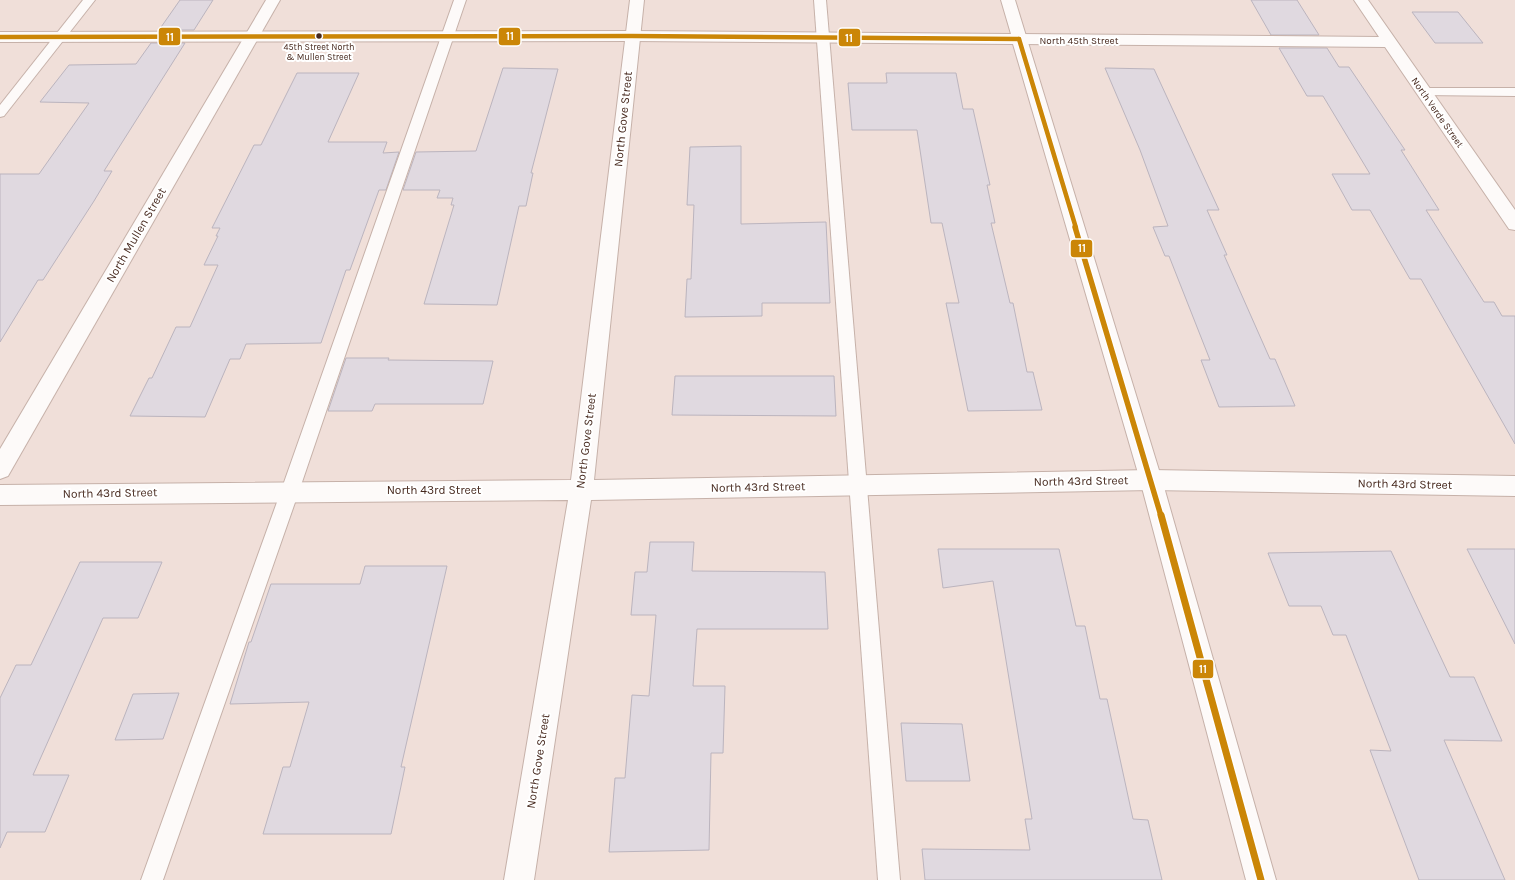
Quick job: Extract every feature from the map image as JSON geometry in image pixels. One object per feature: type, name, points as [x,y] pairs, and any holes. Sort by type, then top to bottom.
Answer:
[{"type":"street","name":"North Mullen Street","points":[[0,469],[273,0]]},
{"type":"street","name":"North Gove Street","points":[[519,880],[581,490],[637,0]]},
{"type":"street","points":[[1008,0],[1151,480],[1261,880]]},
{"type":"street","name":"North Verde Street","points":[[1360,0],[1515,224]]},
{"type":"street","name":"North 45th Street","points":[[0,37],[632,36],[1389,42]]},
{"type":"street","name":"North 43rd Street","points":[[0,494],[581,490],[1151,480],[1515,486]]},
{"type":"lane","points":[[0,113],[89,0]]},
{"type":"lane","points":[[152,880],[290,491],[460,0]]},
{"type":"lane","points":[[820,0],[890,880]]},
{"type":"lane","points":[[1424,92],[1515,92]]},
{"type":"building","points":[[180,0],[213,0],[194,30],[159,30]]},
{"type":"building","points":[[1251,0],[1297,0],[1319,35],[1271,35]]},
{"type":"building","points":[[1412,12],[1458,12],[1483,43],[1435,43]]},
{"type":"building","points":[[151,43],[185,43],[104,171],[112,171],[94,201],[43,280],[38,280],[0,342],[0,174],[39,174],[89,103],[40,102],[69,65],[136,64]]},
{"type":"building","points":[[1279,48],[1327,48],[1339,67],[1349,67],[1405,150],[1401,150],[1439,210],[1426,210],[1484,302],[1494,302],[1502,316],[1515,316],[1515,444],[1421,279],[1410,279],[1370,210],[1352,210],[1332,174],[1370,174],[1323,96],[1307,96]]},
{"type":"building","points":[[503,68],[558,69],[531,173],[533,173],[526,206],[519,206],[497,305],[424,304],[454,205],[451,205],[453,198],[437,198],[440,190],[403,190],[416,152],[476,151]]},
{"type":"building","points":[[1105,68],[1154,69],[1219,210],[1207,210],[1227,255],[1224,255],[1270,359],[1275,359],[1295,406],[1219,407],[1201,360],[1210,360],[1169,256],[1165,256],[1153,227],[1168,226],[1140,150]]},
{"type":"building","points":[[297,73],[359,73],[328,142],[387,142],[383,153],[399,152],[386,190],[379,190],[350,270],[346,270],[321,343],[246,344],[240,359],[230,359],[205,417],[130,416],[149,378],[152,378],[176,327],[190,327],[218,265],[204,265],[218,236],[216,236],[220,228],[212,228],[254,145],[261,145]]},
{"type":"building","points":[[886,73],[956,73],[963,109],[973,109],[990,185],[987,185],[995,223],[991,223],[1010,303],[1013,303],[1027,372],[1033,372],[1042,410],[968,411],[946,303],[959,303],[942,223],[931,223],[917,130],[852,130],[848,83],[887,83]]},
{"type":"building","points":[[741,146],[741,224],[826,222],[830,303],[762,303],[762,316],[685,317],[687,279],[691,279],[694,205],[687,205],[690,147]]},
{"type":"building","points":[[346,358],[493,361],[483,404],[375,404],[372,411],[328,411]]},
{"type":"building","points":[[675,376],[834,376],[836,416],[672,415]]},
{"type":"building","points":[[650,542],[694,542],[692,571],[825,572],[828,629],[697,629],[693,686],[725,686],[723,753],[711,753],[709,850],[609,852],[615,778],[625,778],[632,695],[649,696],[656,615],[631,615],[635,572],[647,572]]},
{"type":"building","points":[[938,549],[1059,549],[1076,626],[1085,626],[1100,699],[1107,699],[1133,819],[1148,820],[1162,880],[925,880],[922,849],[1030,850],[1025,819],[1032,819],[993,581],[943,588]]},
{"type":"building","points":[[1467,549],[1515,549],[1515,644]]},
{"type":"building","points":[[1391,551],[1450,677],[1474,677],[1502,741],[1444,740],[1505,880],[1419,880],[1370,750],[1391,751],[1346,635],[1333,635],[1321,606],[1289,606],[1268,553]]},
{"type":"building","points":[[80,562],[162,562],[138,618],[103,618],[33,775],[69,775],[45,832],[7,832],[0,848],[0,698],[16,665],[31,665]]},
{"type":"building","points":[[365,566],[447,566],[401,767],[405,767],[391,834],[263,834],[283,767],[290,767],[309,702],[230,704],[249,642],[251,642],[271,584],[360,584]]},
{"type":"building","points":[[179,693],[163,739],[115,740],[133,694]]},
{"type":"building","points":[[901,723],[962,724],[970,781],[906,781]]},
{"type":"transit line","name":"11","points":[[0,37],[632,36],[1019,39]]},
{"type":"transit line","name":"11","points":[[1019,39],[1151,480],[1261,880]]},
{"type":"place","name":"45th Street North & Mullen Street","points":[[319,36]]}]
